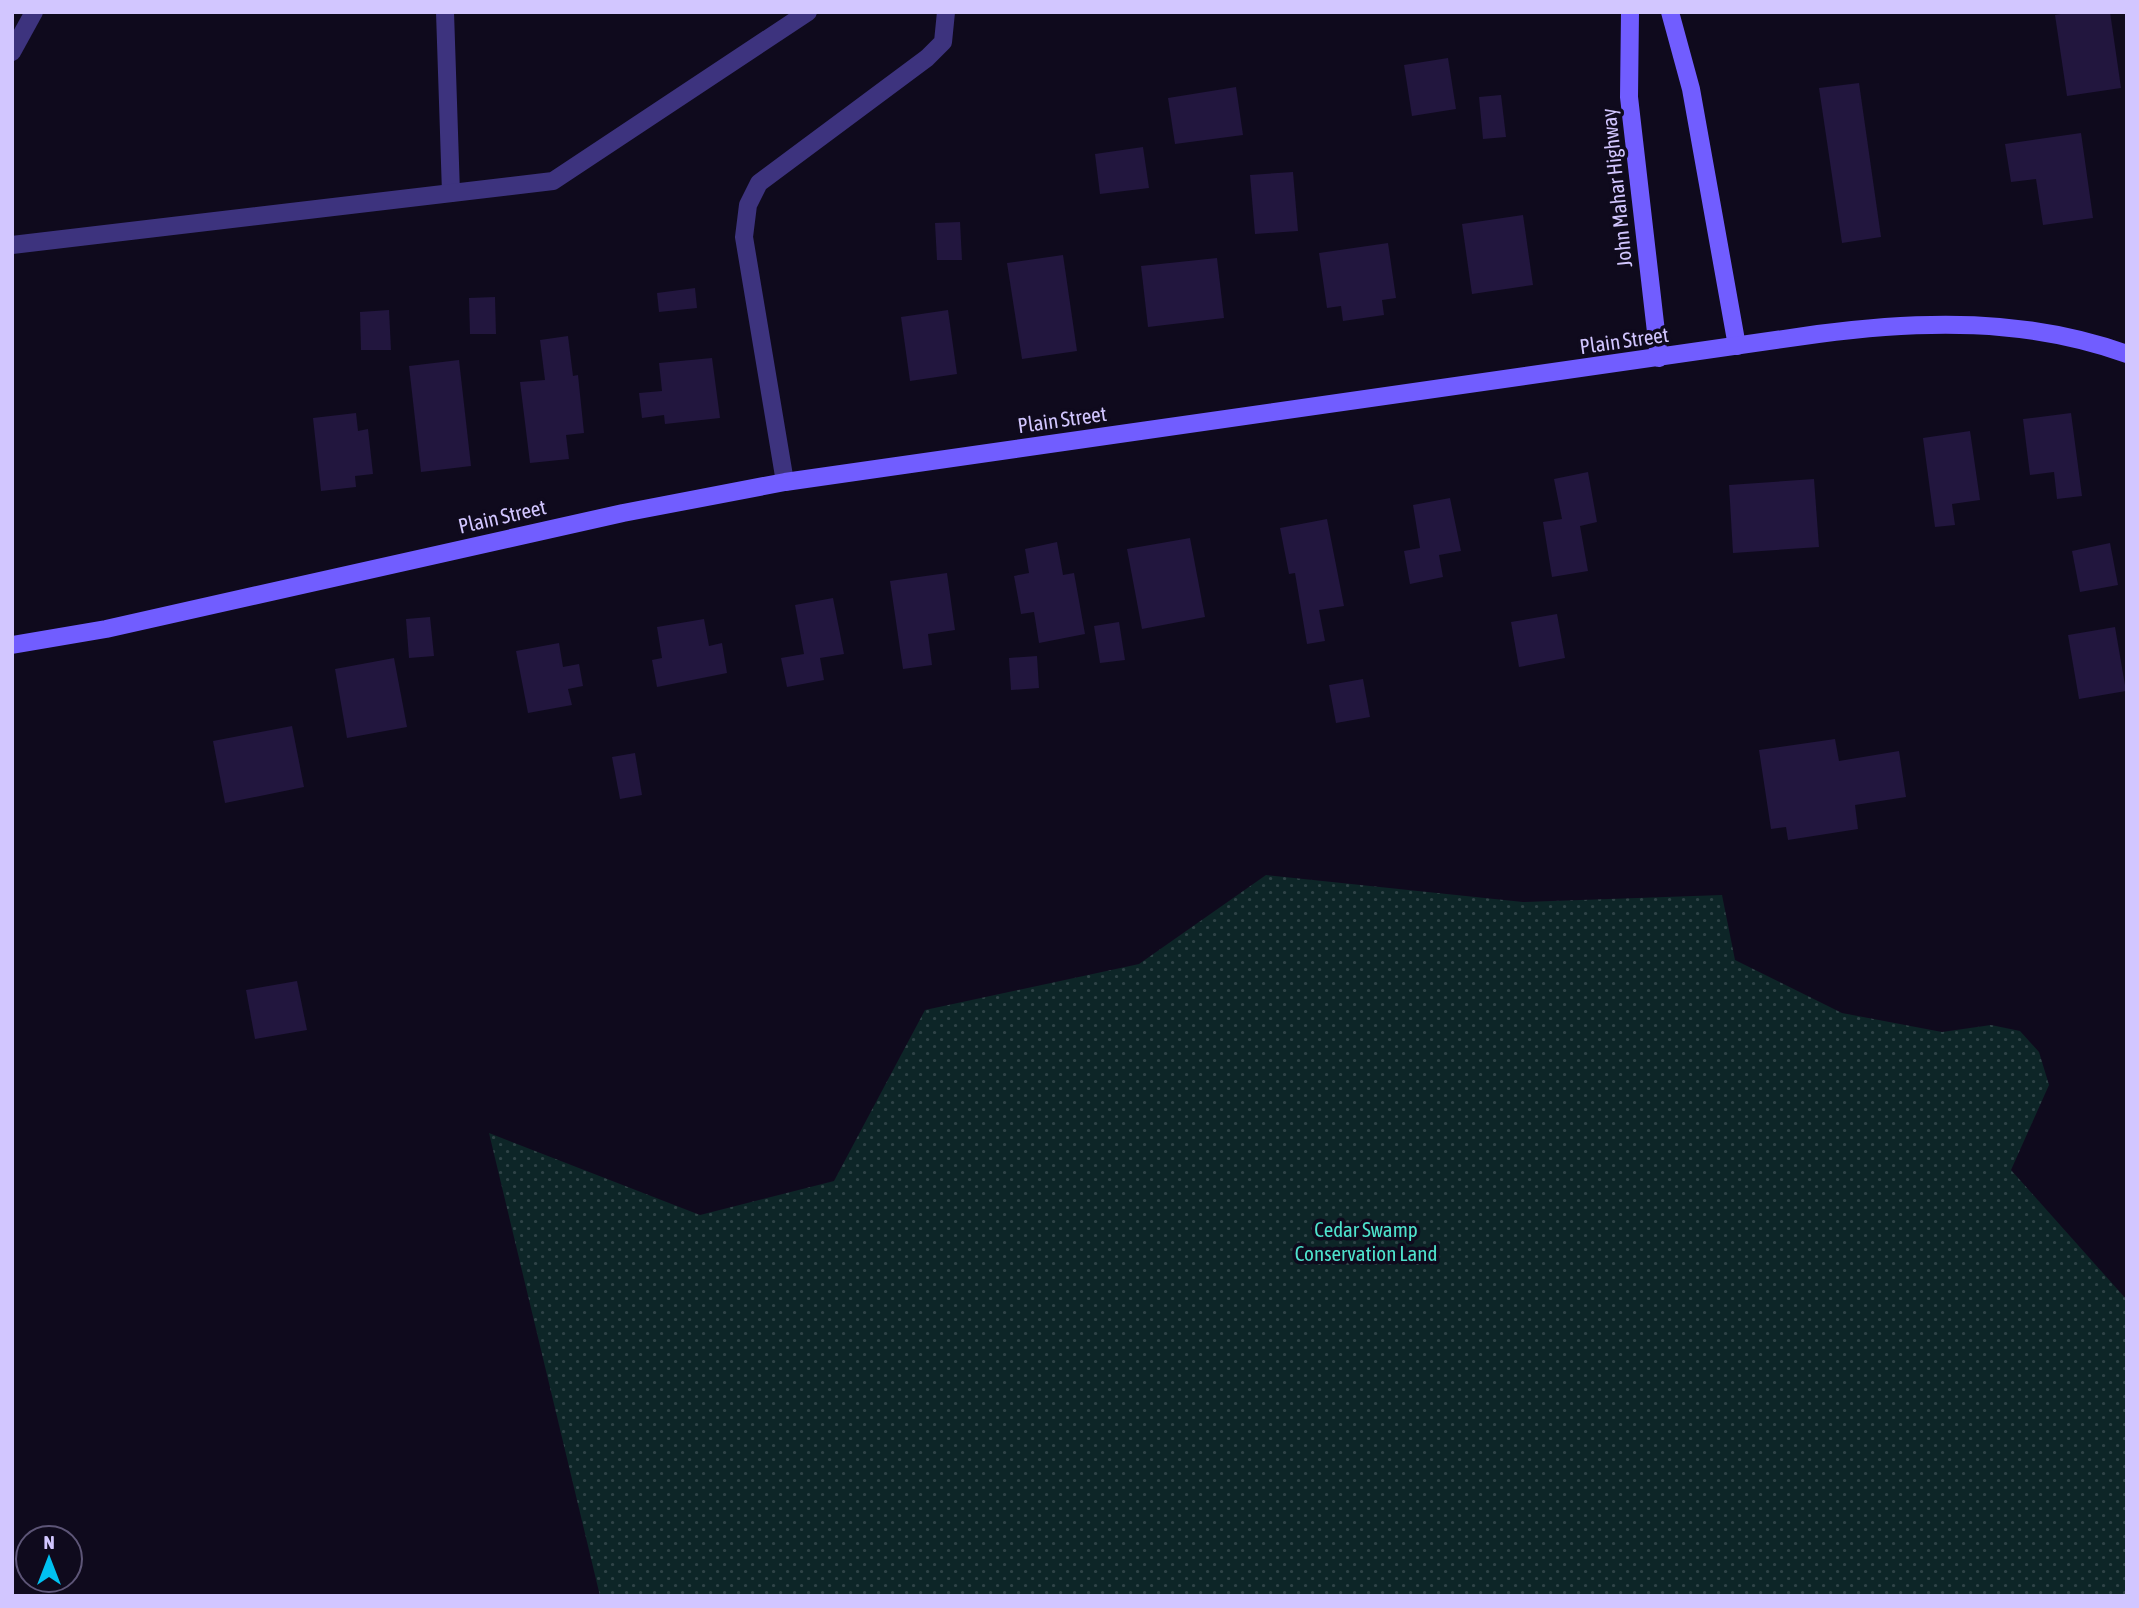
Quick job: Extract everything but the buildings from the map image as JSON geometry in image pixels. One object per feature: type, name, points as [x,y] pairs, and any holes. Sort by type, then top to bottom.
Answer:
[{"type":"main road","name":"John Mahar Highway","points":[[1630,12],[1629,97],[1659,358]]},
{"type":"main road","points":[[1670,12],[1691,89],[1737,346]]},
{"type":"main road","name":"Plain Street","points":[[12,645],[106,629],[646,508],[785,482],[1864,328],[1943,323],[2051,333],[2127,354]]},
{"type":"lane","points":[[12,52],[34,12]]},
{"type":"lane","points":[[445,12],[451,193]]},
{"type":"lane","points":[[12,244],[553,181],[808,12]]},
{"type":"lane","points":[[785,482],[744,237],[748,205],[759,183],[927,58],[943,42],[946,12]]},
{"type":"green space","name":"Cedar Swamp Conservation Land","points":[[1266,875],[1523,902],[1722,895],[1735,960],[1842,1013],[1942,1032],[1991,1025],[2020,1031],[2039,1052],[2049,1085],[2011,1170],[2127,1300],[2127,1596],[600,1596],[489,1133],[700,1215],[834,1181],[925,1010],[1139,964]]}]
